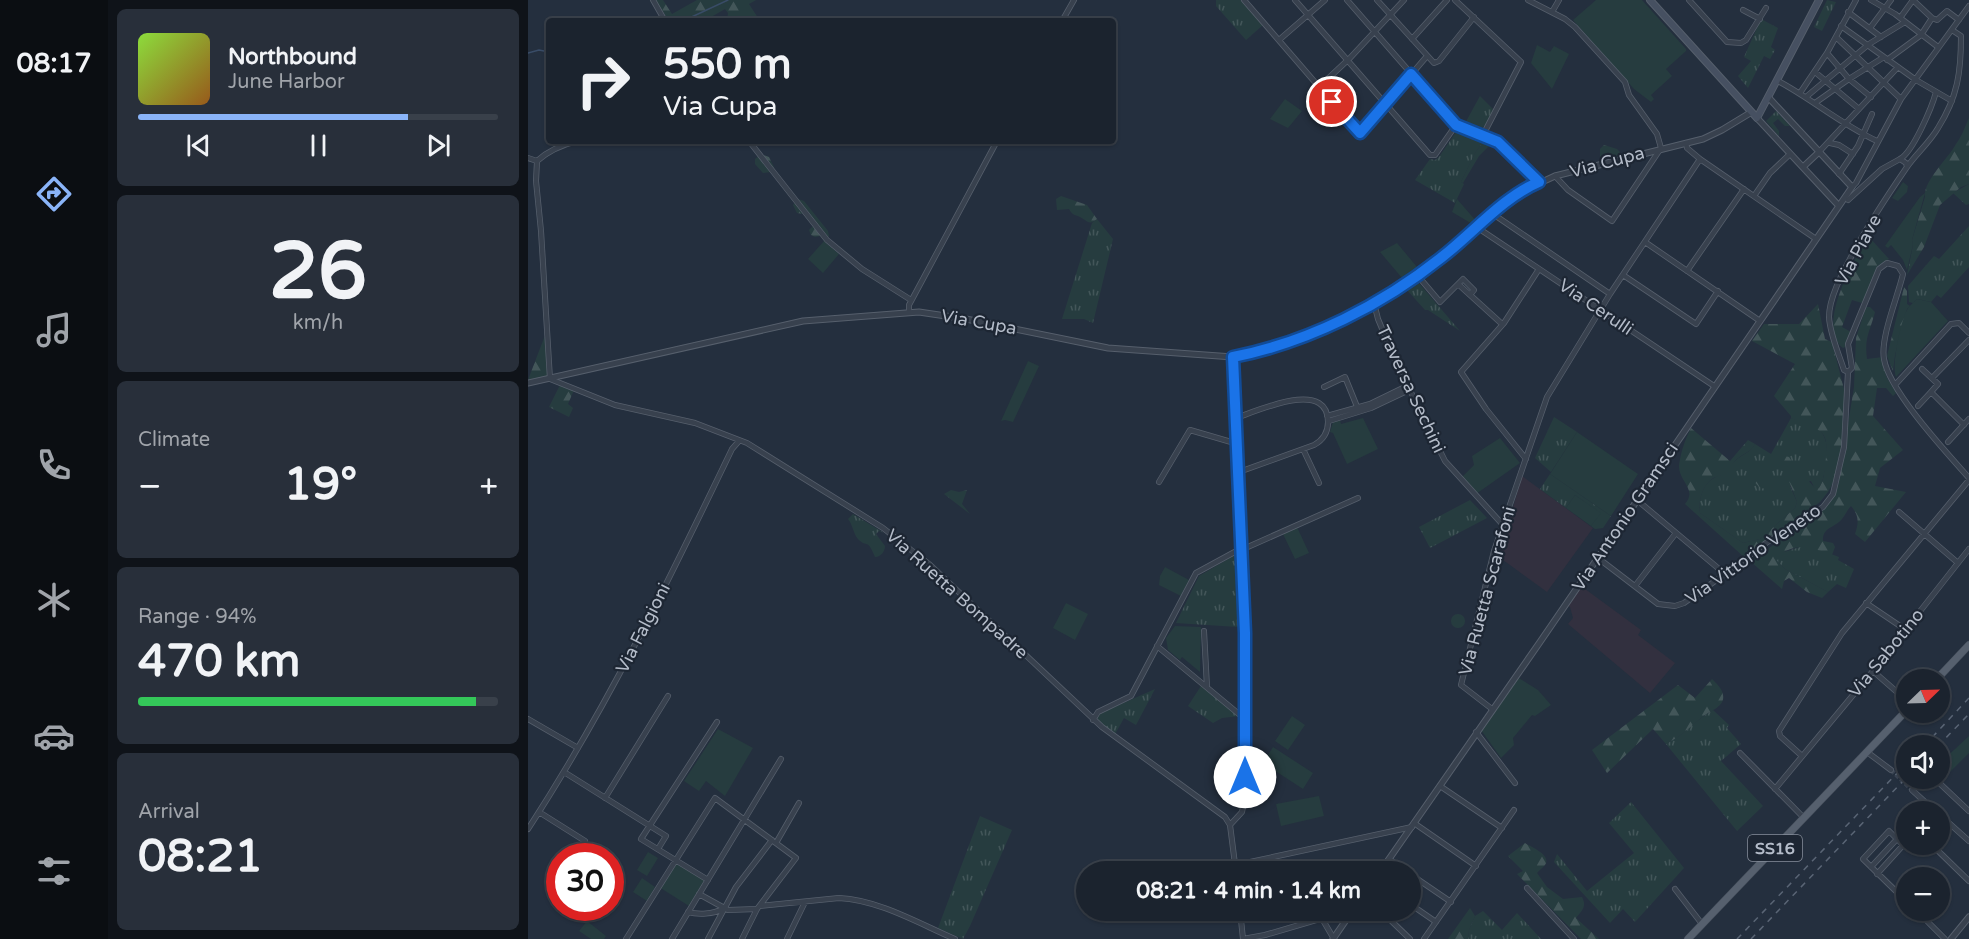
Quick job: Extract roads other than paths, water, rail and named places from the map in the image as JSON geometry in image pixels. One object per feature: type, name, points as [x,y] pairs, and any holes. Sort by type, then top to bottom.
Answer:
[{"type":"main road","points":[[1650,0],[1750,113],[1757,118],[1819,0]]},
{"type":"main road","points":[[1946,669],[1969,645]]},
{"type":"main road","name":"SS16","points":[[1688,939],[1896,722]]},
{"type":"street","points":[[653,0],[663,18]]},
{"type":"street","points":[[1064,18],[1074,0]]},
{"type":"street","points":[[1244,0],[1359,132],[1363,131],[1427,56]]},
{"type":"street","points":[[1295,0],[1431,156],[1435,155],[1456,125]]},
{"type":"street","points":[[1279,40],[1325,0]]},
{"type":"street","points":[[1347,0],[1456,125],[1502,145],[1539,182]]},
{"type":"street","points":[[1377,0],[1434,63],[1439,61],[1474,17]]},
{"type":"street","points":[[1319,87],[1404,0]]},
{"type":"street","points":[[1412,39],[1447,0]]},
{"type":"street","points":[[1455,0],[1521,62],[1483,135]]},
{"type":"street","points":[[1528,0],[1575,27],[1625,82],[1629,95],[1657,134],[1662,148],[1612,221],[1568,190],[1555,176]]},
{"type":"street","points":[[1552,12],[1559,0]]},
{"type":"street","points":[[1689,0],[1727,42],[1734,43],[1746,40],[1766,8]]},
{"type":"street","points":[[1800,93],[1827,53],[1856,0]]},
{"type":"street","points":[[1871,0],[1900,18],[1938,48]]},
{"type":"street","points":[[1870,28],[1891,0]]},
{"type":"street","points":[[1900,18],[1913,0],[1932,18],[1937,20],[1947,11],[1959,20]]},
{"type":"street","points":[[1848,200],[1852,187],[1901,99],[1969,6]]},
{"type":"street","points":[[1743,10],[1760,19]]},
{"type":"street","points":[[1848,12],[1881,37]]},
{"type":"street","points":[[1815,103],[1849,78],[1886,58],[1921,35],[1932,18]]},
{"type":"street","points":[[1806,97],[1867,45],[1905,22]]},
{"type":"street","points":[[1841,26],[1916,80],[1952,100]]},
{"type":"street","name":"Via Piave","points":[[1848,372],[1844,370],[1829,317],[1833,299],[1844,269],[1864,232],[1907,167],[1938,128],[1952,100],[1962,63],[1961,36],[1952,30]]},
{"type":"street","points":[[1836,37],[1901,99]]},
{"type":"street","points":[[1827,53],[1870,97]]},
{"type":"street","points":[[1803,167],[1830,143],[1898,67]]},
{"type":"street","points":[[1815,72],[1859,109]]},
{"type":"street","points":[[1778,81],[1863,135],[1877,141]]},
{"type":"street","points":[[1757,118],[1839,206],[1882,169],[1906,154],[1932,105],[1936,92]]},
{"type":"street","points":[[1768,98],[1852,187],[1859,187],[1867,183]]},
{"type":"street","name":"Via Cupa","points":[[528,383],[803,321],[909,312],[966,319],[1108,348],[1233,357],[1298,340],[1374,303],[1418,276],[1518,193],[1539,182],[1715,134],[1750,113]]},
{"type":"street","points":[[1839,174],[1863,135],[1872,114]]},
{"type":"street","points":[[1916,137],[1925,145]]},
{"type":"street","points":[[1686,143],[1687,148],[1700,159],[1816,239]]},
{"type":"street","points":[[1830,143],[1839,145],[1852,154]]},
{"type":"street","points":[[550,379],[536,181],[537,161],[546,152],[566,144]]},
{"type":"street","points":[[751,144],[827,240],[862,269],[911,300]]},
{"type":"street","points":[[909,312],[911,300],[995,144]]},
{"type":"street","points":[[1754,196],[1770,172],[1790,154]]},
{"type":"street","points":[[528,158],[537,161]]},
{"type":"street","name":"Via Ruetta Scarafoni","points":[[1492,709],[1461,685],[1494,551],[1547,397],[1599,310],[1700,159]]},
{"type":"street","points":[[1900,159],[1906,163],[1907,167]]},
{"type":"street","name":"Via Antonio Gramsci","points":[[1389,859],[1852,187]]},
{"type":"street","points":[[1687,271],[1744,189]]},
{"type":"street","points":[[1493,214],[1610,294]]},
{"type":"street","name":"Via Cerulli","points":[[1478,228],[1714,386]]},
{"type":"street","points":[[1645,242],[1760,321]]},
{"type":"street","name":"Via Vittorio Veneto","points":[[1598,558],[1658,604],[1675,606],[1684,603],[1766,543],[1823,507],[1833,494],[1844,447],[1848,372],[1852,368],[1848,344],[1881,266],[1894,263],[1900,267],[1903,274],[1885,339],[1884,359],[1895,385]]},
{"type":"street","points":[[1526,459],[1486,409],[1461,372],[1513,311],[1539,269]]},
{"type":"street","points":[[1418,276],[1440,302],[1463,279],[1465,280],[1474,290],[1470,295],[1502,324]]},
{"type":"street","points":[[1623,276],[1696,324],[1718,291]]},
{"type":"street","name":"Traversa Sechini","points":[[1374,303],[1378,320],[1408,388],[1445,461],[1503,525]]},
{"type":"street","points":[[1802,756],[1778,734],[1842,633],[1969,479],[1908,405],[1895,385],[1951,324],[1959,323],[1969,333]]},
{"type":"street","points":[[1932,378],[1969,340]]},
{"type":"street","points":[[1233,357],[1245,633],[1246,720],[1244,802],[1242,812],[1230,825],[1235,861]]},
{"type":"street","points":[[1918,406],[1938,384],[1922,369]]},
{"type":"street","points":[[1324,387],[1345,377],[1359,409]]},
{"type":"street","name":"Via Ruetta Bompadre","points":[[550,379],[615,405],[695,423],[739,441],[747,442],[883,528],[910,548],[1093,720],[1125,746],[1225,817],[1230,825]]},
{"type":"street","points":[[1328,418],[1371,408],[1408,388]]},
{"type":"street","points":[[1931,392],[1964,425]]},
{"type":"street","points":[[1236,418],[1306,398],[1318,402],[1328,418],[1326,435],[1322,441],[1239,472]]},
{"type":"street","points":[[1948,442],[1969,419]]},
{"type":"street","points":[[1159,482],[1190,430],[1238,444]]},
{"type":"street","name":"Via Falgioni","points":[[528,829],[564,772],[617,678],[679,559],[732,449],[739,441]]},
{"type":"street","points":[[1304,449],[1319,483]]},
{"type":"street","points":[[1093,720],[1098,712],[1131,696],[1196,573],[1241,549],[1359,498]]},
{"type":"street","points":[[1637,500],[1725,574]]},
{"type":"street","points":[[1899,512],[1958,563]]},
{"type":"street","points":[[1635,586],[1676,533]]},
{"type":"street","name":"Via Sabotino","points":[[1775,789],[1873,671],[1969,549]]},
{"type":"street","points":[[1866,603],[1906,630]]},
{"type":"street","points":[[1204,631],[1207,687]]},
{"type":"street","points":[[1157,646],[1246,720]]},
{"type":"street","points":[[1873,671],[1896,691]]},
{"type":"street","points":[[605,798],[668,696]]},
{"type":"street","points":[[528,719],[578,748]]},
{"type":"street","points":[[708,880],[641,839],[717,722]]},
{"type":"street","points":[[1476,732],[1515,783]]},
{"type":"street","points":[[1870,749],[1891,770]]},
{"type":"street","points":[[1740,753],[1804,818]]},
{"type":"street","points":[[672,939],[781,759]]},
{"type":"street","points":[[564,772],[666,836],[658,849]]},
{"type":"street","points":[[1440,786],[1502,828]]},
{"type":"street","points":[[1946,789],[1969,811]]},
{"type":"street","points":[[1912,790],[1924,801]]},
{"type":"street","points":[[626,939],[714,799],[745,819],[796,858],[759,907],[742,939]]},
{"type":"street","points":[[708,939],[736,887],[774,841],[799,803]]},
{"type":"street","points":[[1424,939],[1514,810]]},
{"type":"street","points":[[539,812],[585,841]]},
{"type":"street","points":[[1950,824],[1969,841]]},
{"type":"street","points":[[1265,861],[1413,825],[1476,866]]},
{"type":"street","points":[[1896,838],[1889,831],[1863,857],[1864,861],[1896,892]]},
{"type":"street","points":[[1871,867],[1896,840]]},
{"type":"street","points":[[1877,874],[1896,853]]},
{"type":"street","points":[[1942,855],[1969,881]]},
{"type":"street","points":[[1421,881],[1451,902]]},
{"type":"street","points":[[1527,888],[1575,939]]},
{"type":"street","points":[[1675,889],[1702,924]]},
{"type":"street","points":[[699,894],[728,910],[838,898],[866,901],[955,939]]},
{"type":"street","points":[[788,939],[805,902]]},
{"type":"street","points":[[688,912],[717,912],[723,909]]},
{"type":"street","points":[[1421,912],[1436,922]]},
{"type":"street","points":[[1951,939],[1969,917]]},
{"type":"street","points":[[1241,921],[1243,939],[1313,921]]},
{"type":"street","points":[[1324,921],[1333,939],[1345,921]]},
{"type":"street","points":[[1392,921],[1410,939]]},
{"type":"street","points":[[1927,921],[1945,939]]},
{"type":"street","points":[[1398,939],[1403,932]]},
{"type":"waterway","points":[[689,18],[728,0]]},
{"type":"waterway","points":[[528,53],[539,50],[546,51]]},
{"type":"tunnel","points":[[1891,770],[1912,790]]},
{"type":"railway","points":[[1934,735],[1969,698]]},
{"type":"railway","points":[[1949,735],[1969,714]]},
{"type":"railway","points":[[1737,939],[1896,774]]},
{"type":"railway","points":[[1751,939],[1896,788]]}]
